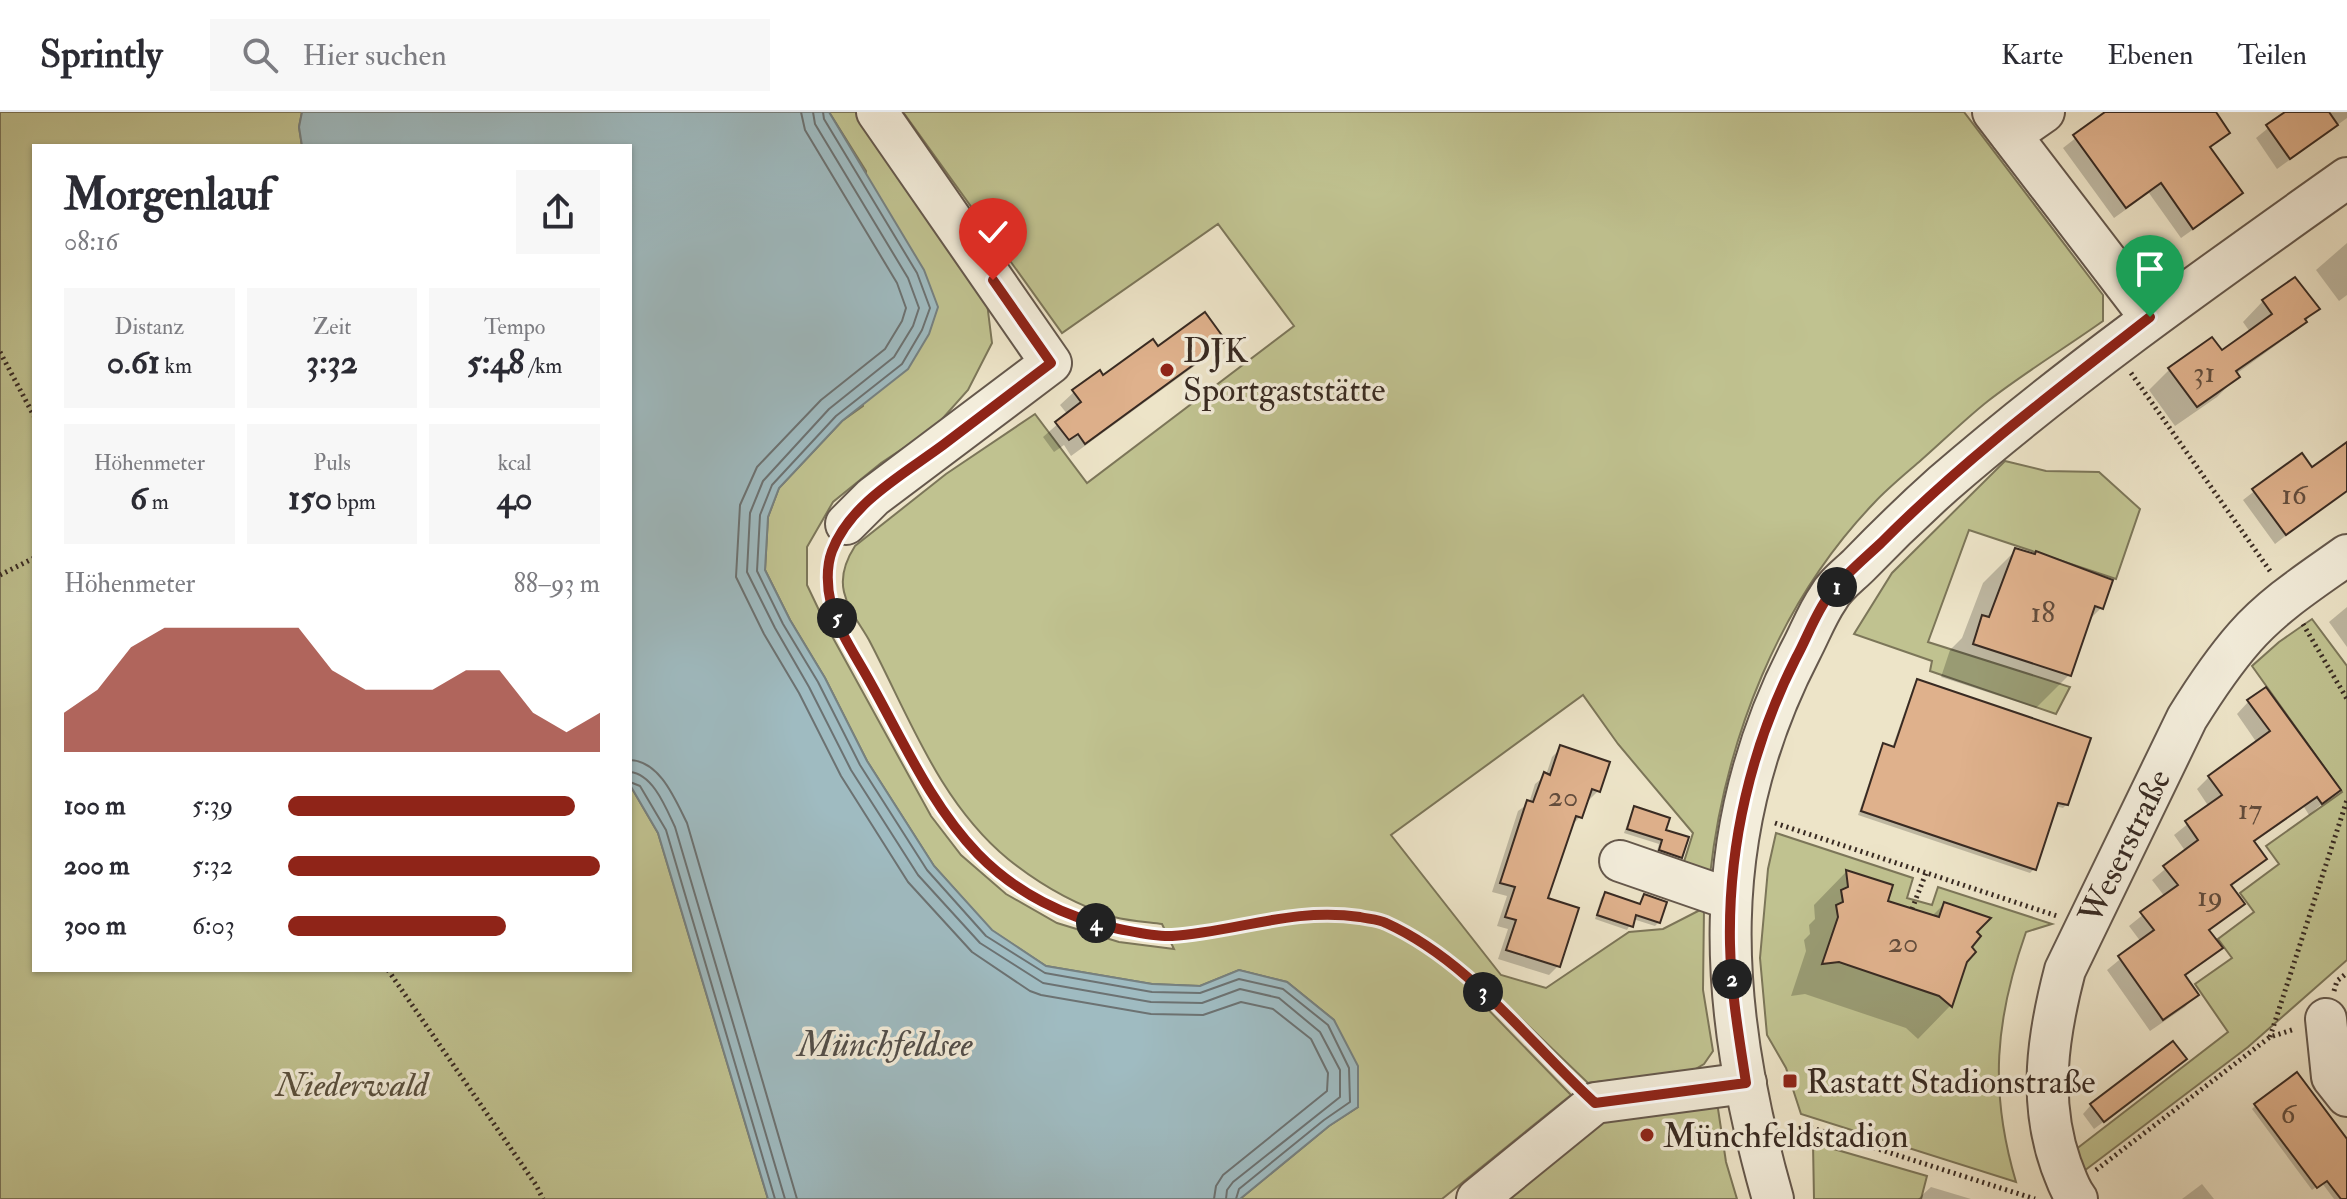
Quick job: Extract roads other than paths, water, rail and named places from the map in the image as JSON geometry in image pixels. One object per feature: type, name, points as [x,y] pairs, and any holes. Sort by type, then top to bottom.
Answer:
[{"type":"street","points":[[846,524],[873,497],[1051,363],[877,112]]},
{"type":"street","points":[[2044,112],[2002,124],[2150,317]]},
{"type":"street","points":[[1773,1199],[1755,1133],[1734,1002],[1730,899],[1741,811],[1755,756],[1787,676],[1829,595],[1935,491],[1990,443],[2150,317],[2347,178]]},
{"type":"street","name":"Weserstraße","points":[[2061,1196],[2048,1116],[2048,1056],[2054,1012],[2065,970],[2187,718],[2211,678],[2247,635],[2288,597],[2347,555]]},
{"type":"street","points":[[1620,861],[1730,899]]},
{"type":"street","points":[[2326,1019],[2332,1077],[2347,1096]]},
{"type":"street","points":[[1477,1199],[1595,1103],[1746,1083]]},
{"type":"water","name":"Münchfeldsee","points":[[302,112],[829,112],[924,270],[938,307],[929,334],[908,369],[842,421],[779,488],[768,517],[765,570],[790,620],[825,678],[867,761],[934,866],[992,930],[1046,966],[1152,984],[1200,986],[1239,970],[1287,982],[1334,1020],[1358,1066],[1358,1107],[1329,1126],[1240,1199],[768,1199],[658,833],[632,788],[632,144],[302,144],[299,127]]},
{"type":"place","name":"DJK Sportgaststätte","points":[[1167,370]]},
{"type":"place","name":"Rastatt Stadionstraße","points":[[1790,1081]]},
{"type":"place","name":"Münchfeldstadion","points":[[1647,1135]]},
{"type":"park label","name":"Niederwald","points":[[352,1084]]}]
